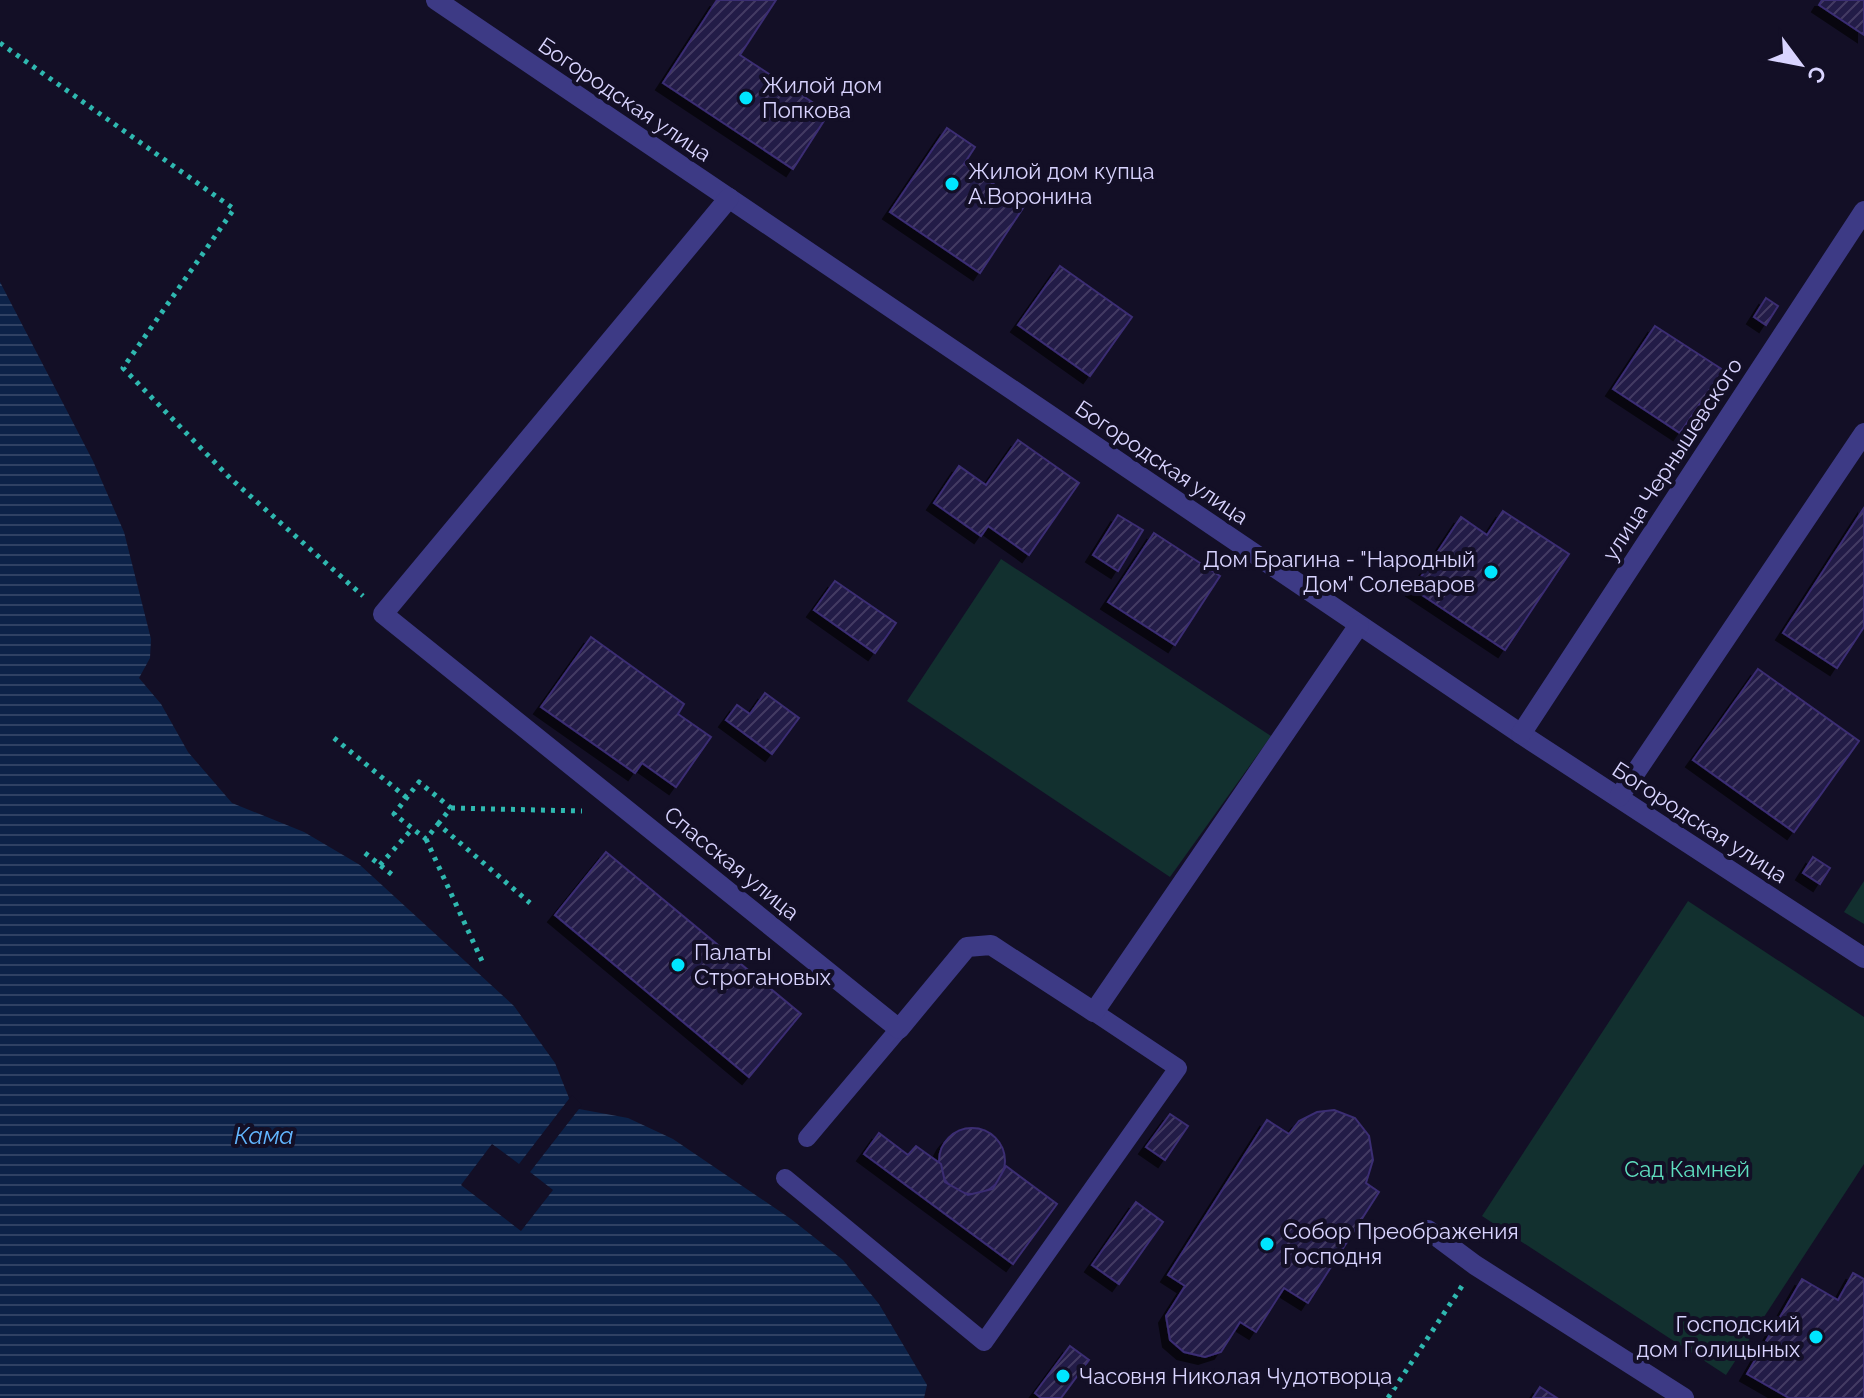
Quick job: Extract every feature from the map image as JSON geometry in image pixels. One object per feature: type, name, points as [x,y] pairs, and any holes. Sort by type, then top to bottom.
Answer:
[{"type":"street","name":"Богородская улица","points":[[436,0],[1521,734],[1864,958]]},
{"type":"street","points":[[383,614],[729,198]]},
{"type":"street","name":"улица Чернышевского","points":[[1521,734],[1864,211]]},
{"type":"street","points":[[1619,797],[1864,433]]},
{"type":"street","name":"Спасская улица","points":[[383,614],[899,1029]]},
{"type":"street","points":[[899,1029],[967,947],[991,945],[1094,1012],[1359,625]]},
{"type":"street","points":[[1428,1230],[1475,1265],[1684,1398]]},
{"type":"lane","points":[[785,1178],[984,1342],[1178,1068],[1094,1012]]},
{"type":"lane","points":[[807,1138],[899,1029]]},
{"type":"path","points":[[0,43],[234,209],[123,368],[230,478],[383,614]]},
{"type":"path","points":[[334,738],[407,798]]},
{"type":"path","points":[[482,961],[426,839],[394,814],[419,782],[451,808],[589,812]]},
{"type":"path","points":[[426,839],[451,808]]},
{"type":"path","points":[[438,824],[530,903]]},
{"type":"path","points":[[380,865],[413,828]]},
{"type":"path","points":[[365,853],[395,877]]},
{"type":"path","points":[[1388,1398],[1475,1265]]},
{"type":"green space","points":[[1001,559],[1271,736],[1170,877],[907,701]]},
{"type":"green space","points":[[1864,881],[1864,924],[1844,912]]},
{"type":"green space","name":"Сад Камней","points":[[1688,901],[1864,1017],[1864,1164],[1726,1375],[1482,1216]]},
{"type":"water","name":"Кама","points":[[0,282],[93,461],[124,532],[151,639],[150,658],[139,678],[161,704],[188,752],[232,803],[304,832],[360,865],[514,1006],[555,1063],[569,1098],[579,1109],[628,1118],[673,1139],[791,1219],[843,1260],[879,1304],[927,1385],[924,1398],[0,1398]]},
{"type":"pier","points":[[572,1095],[582,1105],[530,1172],[553,1190],[521,1231],[461,1185],[492,1144],[519,1164]]},
{"type":"building","name":"Жилой дом Попкова","points":[[717,0],[776,0],[740,55],[829,113],[793,169],[663,83]]},
{"type":"building","points":[[1822,0],[1864,0],[1864,35],[1819,5]]},
{"type":"building","name":"Жилой дом купца А.Воронина","points":[[947,128],[975,147],[964,164],[1025,205],[980,273],[890,212]]},
{"type":"building","points":[[1060,266],[1132,317],[1090,376],[1018,325]]},
{"type":"building","points":[[1766,298],[1778,306],[1766,325],[1754,317]]},
{"type":"building","points":[[1655,326],[1723,370],[1680,433],[1613,389]]},
{"type":"building","points":[[1018,440],[1079,483],[1029,555],[988,526],[981,536],[934,503],[959,466],[986,485]]},
{"type":"building","points":[[1864,508],[1864,627],[1837,668],[1783,633]]},
{"type":"building","name":"Дом Брагина - \"Народный Дом\" Солеваров","points":[[1503,511],[1569,554],[1505,650],[1413,589],[1461,517],[1487,535]]},
{"type":"building","points":[[1118,515],[1143,530],[1118,571],[1093,555]]},
{"type":"building","points":[[1154,533],[1220,576],[1175,645],[1108,602]]},
{"type":"building","points":[[835,581],[896,623],[875,653],[814,610]]},
{"type":"building","points":[[591,637],[684,704],[678,714],[711,737],[676,787],[642,763],[635,773],[541,707]]},
{"type":"building","points":[[1758,669],[1859,741],[1794,832],[1693,760]]},
{"type":"building","points":[[765,693],[799,718],[772,754],[726,720],[737,705],[750,714]]},
{"type":"building","name":"Палаты Строгановых","points":[[606,852],[801,1014],[749,1077],[555,915]]},
{"type":"building","points":[[1813,857],[1830,868],[1820,884],[1803,873]]},
{"type":"building","name":"Собор Преображения Господня","points":[[1334,1110],[1355,1118],[1369,1136],[1373,1160],[1366,1183],[1379,1192],[1308,1303],[1284,1288],[1256,1332],[1240,1322],[1221,1352],[1205,1357],[1184,1352],[1170,1340],[1166,1316],[1185,1286],[1168,1275],[1267,1120],[1289,1134],[1299,1121],[1317,1112]]},
{"type":"building","points":[[1170,1114],[1188,1126],[1165,1160],[1146,1147]]},
{"type":"building","points":[[972,1128],[995,1138],[1005,1161],[995,1184],[972,1194],[949,1184],[939,1161],[949,1138]]},
{"type":"building","points":[[879,1133],[908,1155],[916,1146],[941,1164],[945,1182],[968,1195],[993,1189],[1006,1166],[1057,1204],[1013,1264],[864,1154]]},
{"type":"building","points":[[1136,1202],[1163,1222],[1119,1284],[1092,1265]]},
{"type":"building","name":"Господский дом Голицыных","points":[[1853,1273],[1864,1279],[1864,1398],[1789,1398],[1747,1374],[1802,1279],[1838,1300]]},
{"type":"building","name":"Часовня Николая Чудотворца","points":[[1070,1346],[1089,1360],[1061,1398],[1041,1398],[1035,1393]]},
{"type":"building","points":[[1540,1387],[1557,1398],[1533,1398]]},
{"type":"place","name":"Жилой дом Попкова","points":[[746,98]]},
{"type":"place","name":"Жилой дом купца А.Воронина","points":[[952,184]]},
{"type":"place","name":"Дом Брагина - \"Народный Дом\" Солеваров","points":[[1491,572]]},
{"type":"place","name":"Палаты Строгановых","points":[[678,965]]},
{"type":"place","name":"Собор Преображения Господня","points":[[1267,1244]]},
{"type":"place","name":"Господский дом Голицыных","points":[[1816,1337]]},
{"type":"place","name":"Часовня Николая Чудотворца","points":[[1063,1376]]}]
